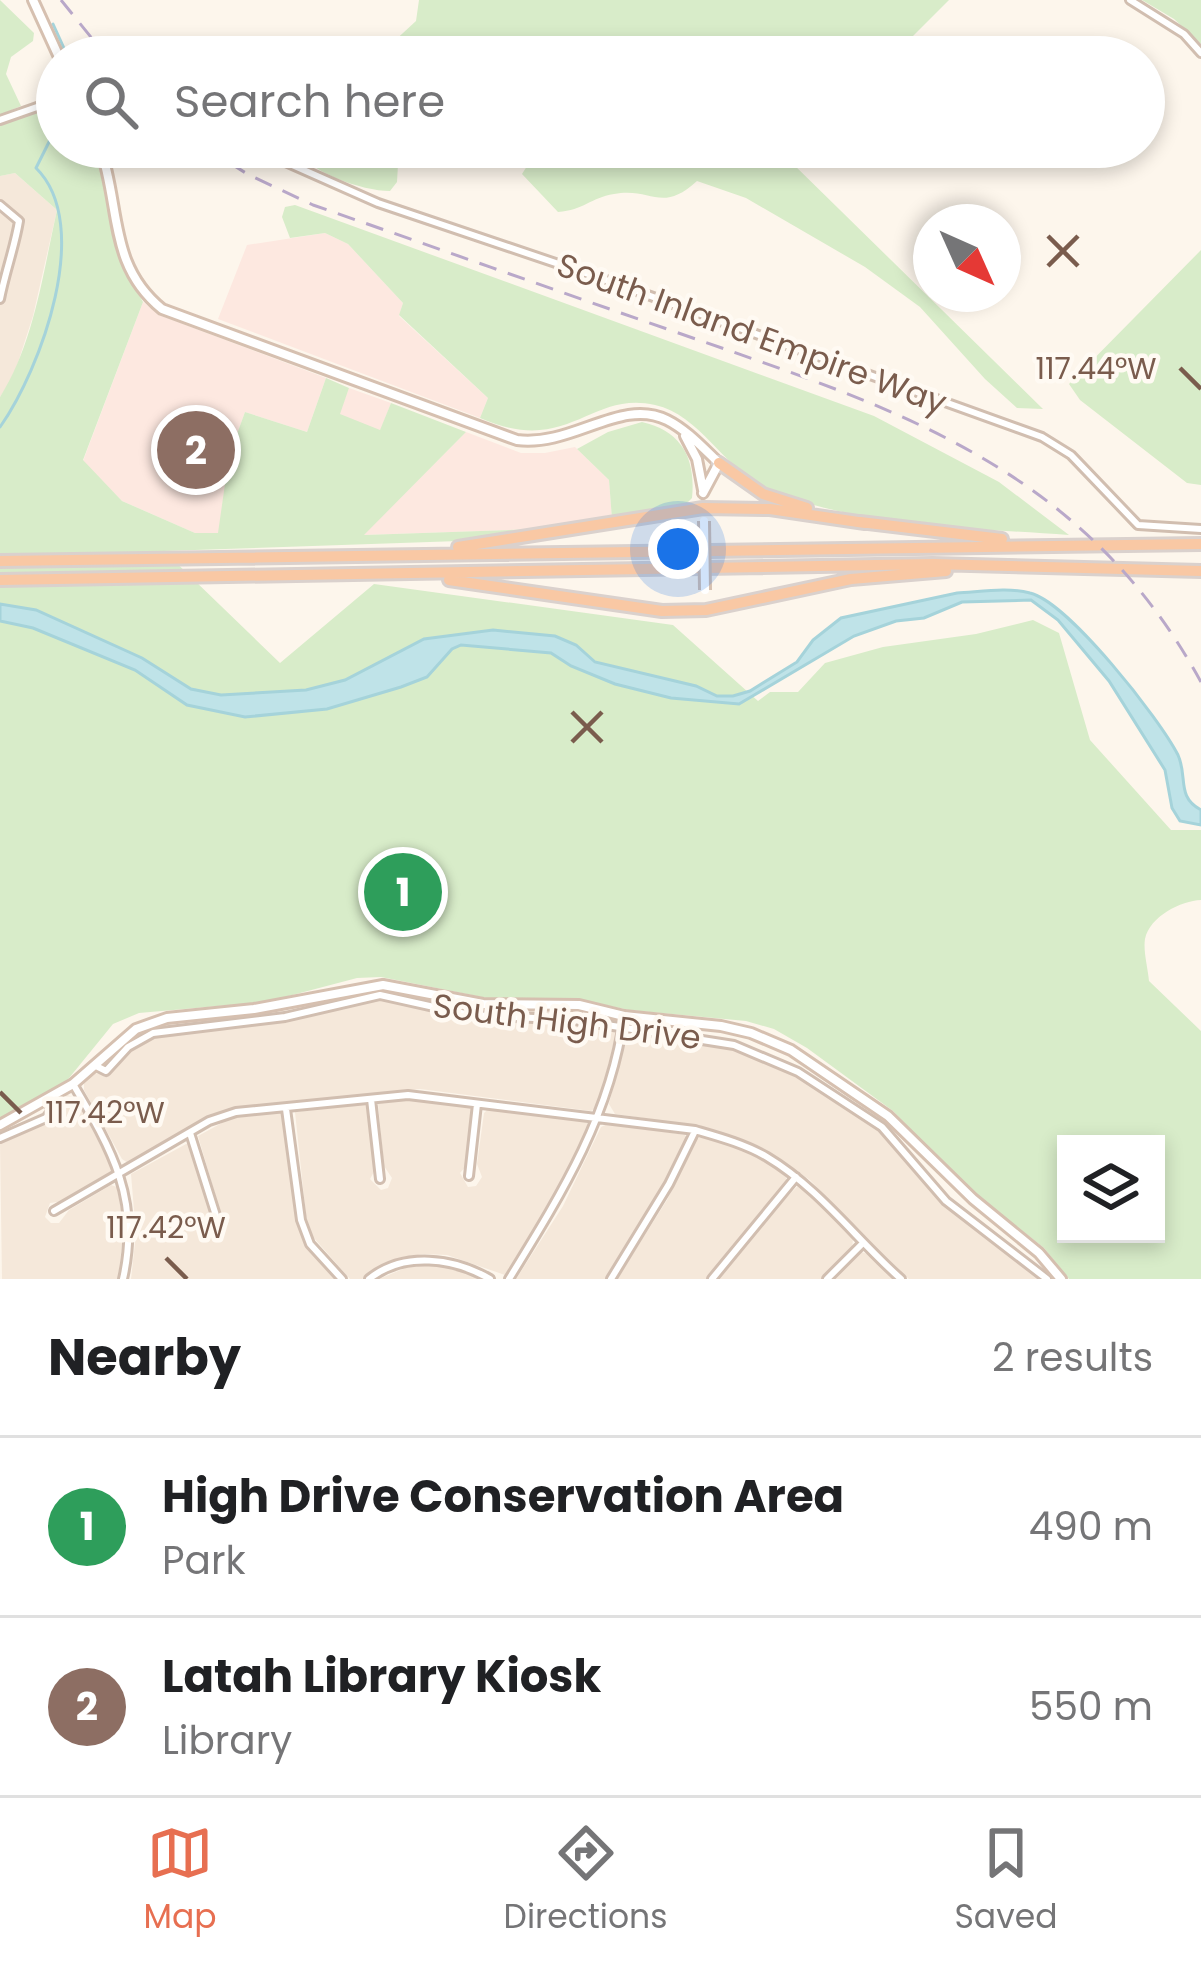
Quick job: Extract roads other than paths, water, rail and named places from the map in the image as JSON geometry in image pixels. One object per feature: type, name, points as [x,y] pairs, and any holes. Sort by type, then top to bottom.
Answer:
[{"type":"highway","points":[[719,463],[763,494],[865,524]]},
{"type":"highway","points":[[407,554],[770,509],[1053,544]]},
{"type":"highway","points":[[0,561],[1201,544]]},
{"type":"highway","points":[[0,580],[910,564],[1201,572]]},
{"type":"highway","points":[[404,575],[556,593],[618,608],[706,610],[874,576],[1051,566]]},
{"type":"main road","points":[[33,0],[49,36]]},
{"type":"main road","points":[[106,168],[126,268],[135,285],[162,309],[518,440],[561,439],[635,413],[661,417],[719,463],[703,493]]},
{"type":"main road","points":[[681,430],[697,459],[703,493],[706,610]]},
{"type":"main road","name":"South High Drive","points":[[94,1065],[113,1045],[152,1022],[383,985],[482,1004],[564,1003],[751,1033],[806,1059],[888,1117],[943,1172],[1039,1253],[1061,1279]]},
{"type":"main road","points":[[0,1125],[47,1101],[94,1065]]},
{"type":"street","points":[[1130,0],[1184,34],[1201,53]]},
{"type":"street","points":[[0,120],[36,107]]},
{"type":"street","name":"South Inland Empire Way","points":[[298,168],[377,203],[1042,437],[1071,454],[1138,525],[1201,529]]},
{"type":"street","points":[[0,206],[8,209],[19,227],[0,299]]},
{"type":"street","name":"South High Drive","points":[[94,1065],[106,1071],[128,1047],[153,1033],[285,1017],[380,995],[470,1015],[540,1016],[734,1045],[798,1072],[882,1127],[931,1184],[1047,1279]]},
{"type":"street","points":[[508,1279],[574,1172],[599,1117],[624,1016]]},
{"type":"street","points":[[798,1072],[806,1059]]},
{"type":"street","points":[[73,1084],[122,1172],[128,1218],[123,1279]]},
{"type":"street","points":[[54,1211],[208,1120],[236,1112],[408,1095],[695,1130],[764,1155],[796,1177],[902,1279]]},
{"type":"street","points":[[370,1099],[380,1179]]},
{"type":"street","points":[[0,1138],[46,1118],[52,1110],[47,1101]]},
{"type":"street","points":[[469,1176],[477,1104]]},
{"type":"street","points":[[286,1108],[301,1220],[310,1244],[342,1279]]},
{"type":"street","points":[[611,1279],[669,1184],[695,1130]]},
{"type":"street","points":[[190,1133],[219,1225]]},
{"type":"street","points":[[931,1184],[943,1172]]},
{"type":"street","points":[[712,1279],[796,1177]]},
{"type":"street","points":[[989,1235],[1000,1222]]},
{"type":"street","points":[[827,1279],[862,1244]]},
{"type":"street","points":[[369,1279],[404,1263],[439,1260],[474,1269],[490,1279]]},
{"type":"water","points":[[957,593],[1030,593],[1067,617],[1133,690],[1168,738],[1181,763],[1188,799],[1201,810],[1201,825],[1180,821],[1172,808],[1165,770],[1109,681],[1058,620],[1031,600],[962,602],[924,618],[896,621],[854,636],[739,704],[671,698],[615,684],[551,653],[461,645],[427,677],[401,687],[327,709],[245,717],[187,705],[135,670],[33,628],[0,621],[0,604],[36,610],[142,658],[191,689],[221,695],[306,690],[345,680],[424,639],[493,630],[555,636],[576,645],[595,662],[696,686],[717,696],[733,696],[797,662],[813,640],[841,618]]},
{"type":"waterway","points":[[53,24],[58,36]]},
{"type":"waterway","points":[[0,427],[45,335],[61,260],[61,224],[53,193],[36,168]]},
{"type":"railway","points":[[61,0],[90,36]]},
{"type":"railway","points":[[238,168],[313,205],[826,386],[901,416],[971,452],[1037,493],[1097,544],[1152,607],[1201,682]]},
{"type":"place","name":"Latah Library Kiosk","points":[[196,450]]},
{"type":"place","name":"High Drive Conservation Area","points":[[403,892]]}]
